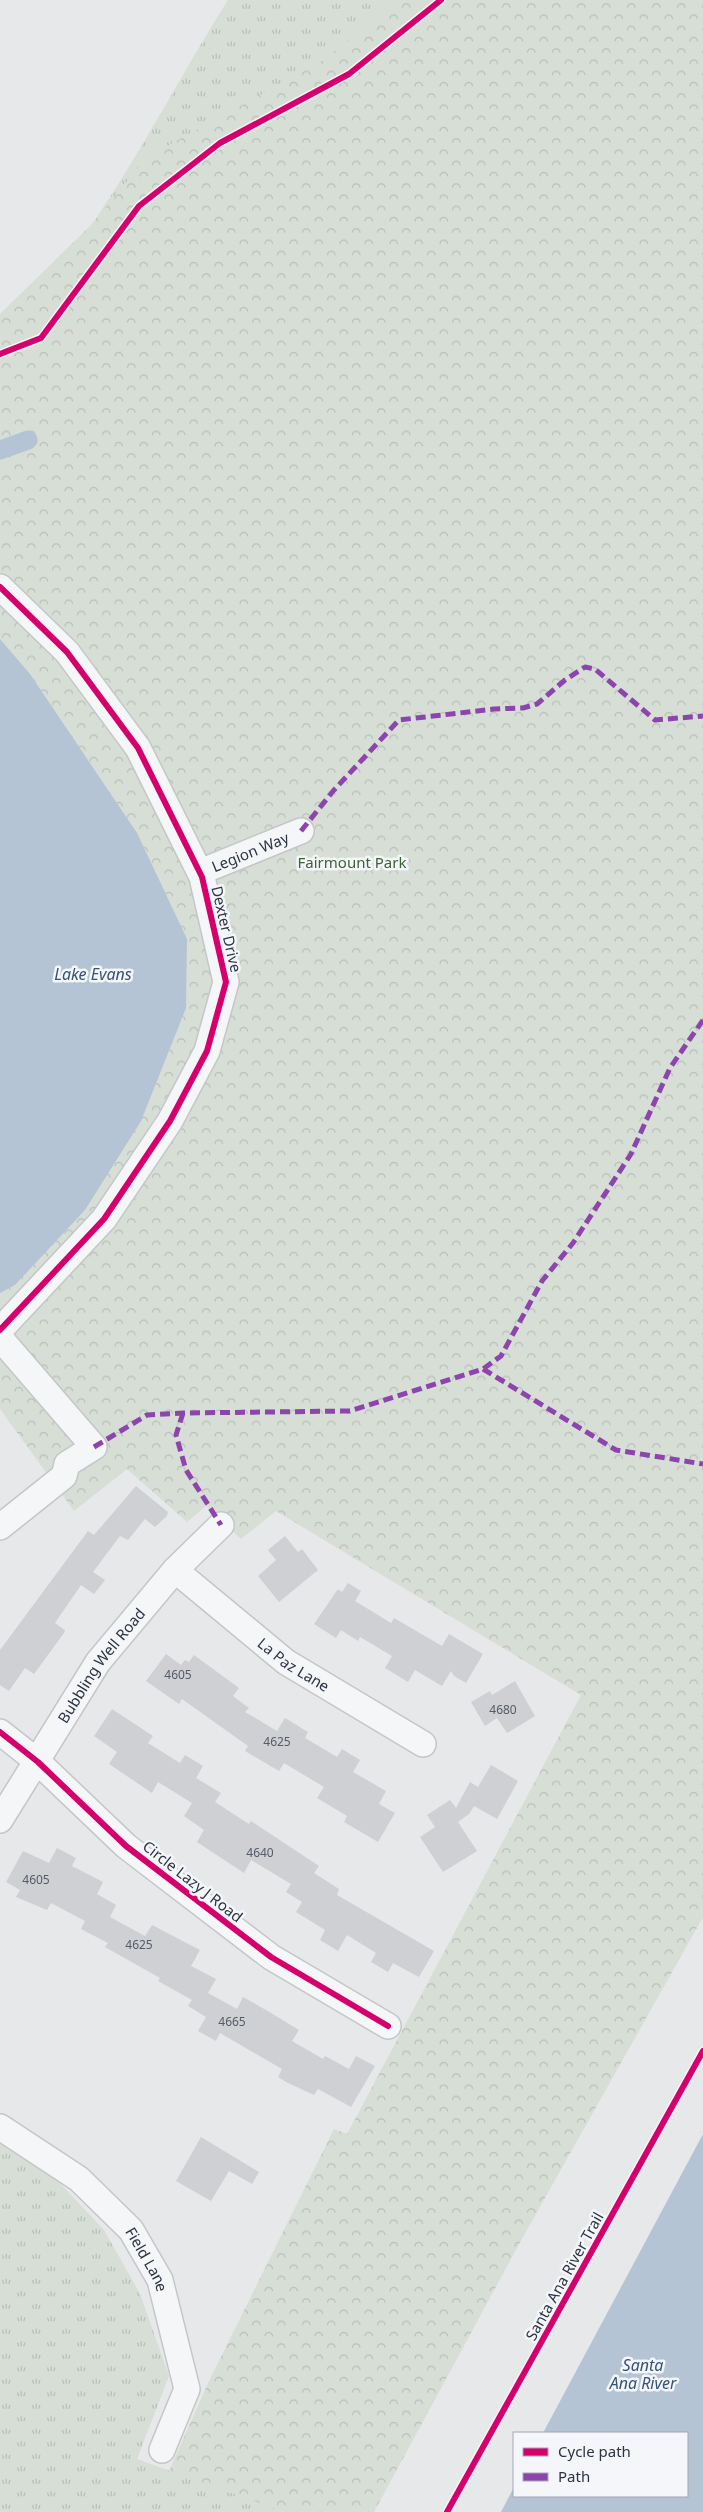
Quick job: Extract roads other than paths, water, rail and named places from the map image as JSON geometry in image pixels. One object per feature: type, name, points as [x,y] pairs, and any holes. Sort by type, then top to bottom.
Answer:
[{"type":"street","name":"Dexter Drive","points":[[0,587],[68,652],[138,748],[200,872],[226,982],[207,1051],[170,1121],[104,1219],[0,1330]]},
{"type":"street","name":"Legion Way","points":[[200,872],[301,831]]},
{"type":"street","points":[[0,1338],[94,1447],[68,1464],[64,1476],[0,1527]]},
{"type":"street","name":"Bubbling Well Road","points":[[0,1820],[38,1762],[98,1662],[175,1570],[221,1525]]},
{"type":"street","name":"La Paz Lane","points":[[175,1570],[286,1662],[423,1744]]},
{"type":"street","name":"Circle Lazy J Road","points":[[0,1732],[38,1762],[126,1846],[271,1957],[388,2026]]},
{"type":"street","name":"Field Lane","points":[[0,2127],[79,2179],[131,2230],[160,2280],[186,2389],[162,2450]]},
{"type":"water","name":"Lake Evans","points":[[0,639],[30,674],[137,833],[187,939],[186,1008],[141,1121],[85,1210],[15,1285],[0,1293]]},
{"type":"water","name":"Santa Ana River","points":[[703,2134],[703,2512],[501,2512],[513,2489],[513,2497],[688,2497],[688,2432],[544,2432]]},
{"type":"waterway","points":[[0,450],[28,440]]},
{"type":"park label","name":"Fairmount Park","points":[[352,862]]}]
